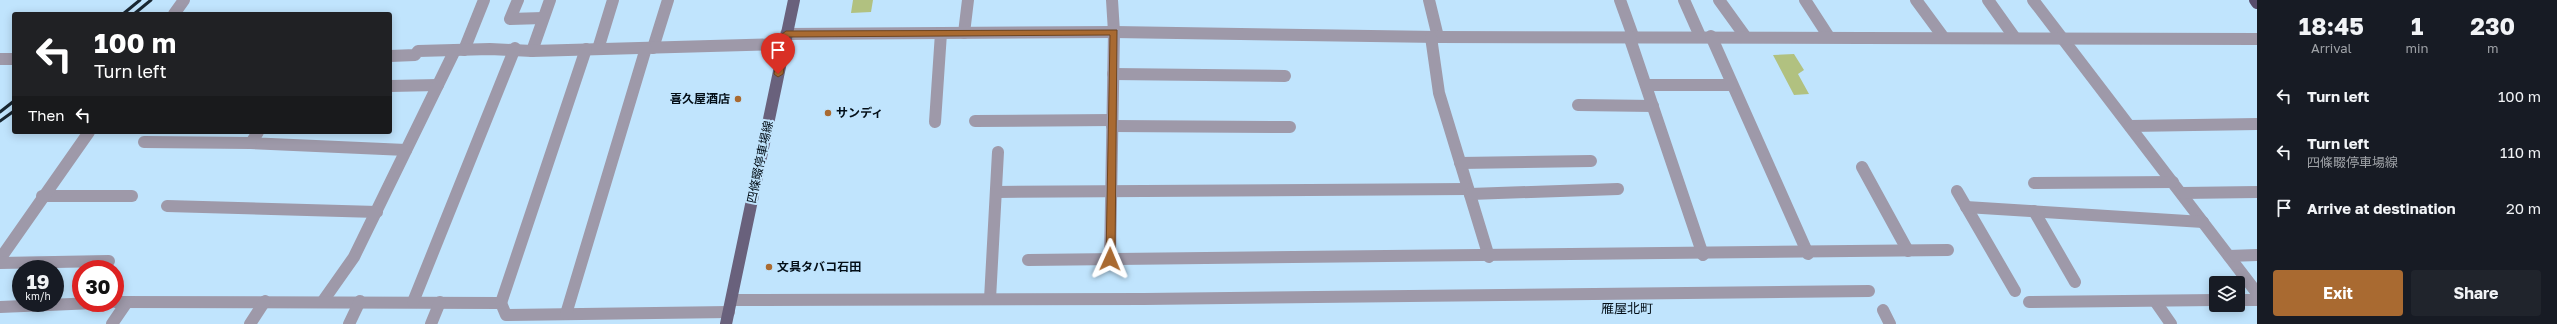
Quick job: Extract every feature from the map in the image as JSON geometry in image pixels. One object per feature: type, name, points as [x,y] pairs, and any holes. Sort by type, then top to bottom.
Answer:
[{"type":"main road","name":"四條畷停車場線","points":[[729,312],[794,0]]},
{"type":"street","points":[[175,12],[184,0]]},
{"type":"street","points":[[323,301],[354,257],[438,85],[459,50],[484,0]]},
{"type":"street","points":[[518,0],[510,19],[543,18]]},
{"type":"street","points":[[532,51],[550,0]]},
{"type":"street","points":[[598,49],[613,0]]},
{"type":"street","points":[[566,314],[650,48],[668,0]]},
{"type":"street","points":[[964,33],[968,0]]},
{"type":"street","points":[[1110,259],[1114,32],[1112,0]]},
{"type":"street","points":[[1429,0],[1439,93],[1489,257]]},
{"type":"street","points":[[1620,0],[1646,85],[1703,255]]},
{"type":"street","points":[[1684,0],[1732,84],[1808,254]]},
{"type":"street","points":[[1719,0],[1745,36]]},
{"type":"street","points":[[1805,0],[1829,37]]},
{"type":"street","points":[[1916,0],[1944,38]]},
{"type":"street","points":[[1988,0],[2014,38]]},
{"type":"street","points":[[2033,0],[2257,293]]},
{"type":"street","points":[[392,56],[415,55],[418,51],[515,48],[532,51],[650,48],[785,39],[941,33],[1114,32],[1434,37],[1745,36],[2257,39]]},
{"type":"street","points":[[935,122],[941,33]]},
{"type":"street","points":[[413,302],[515,48]]},
{"type":"street","points":[[586,49],[501,303],[506,315],[729,312],[990,299],[1868,291]]},
{"type":"street","points":[[0,59],[12,59]]},
{"type":"street","points":[[1113,74],[1285,76]]},
{"type":"street","points":[[1646,85],[1732,84]]},
{"type":"street","points":[[392,86],[438,85]]},
{"type":"street","points":[[1578,105],[1653,106]]},
{"type":"street","points":[[975,121],[1290,127]]},
{"type":"street","points":[[2130,126],[2257,124]]},
{"type":"street","points":[[0,259],[42,196],[88,134]]},
{"type":"street","points":[[251,143],[257,134]]},
{"type":"street","points":[[144,142],[251,143],[406,150]]},
{"type":"street","points":[[990,299],[998,152]]},
{"type":"street","points":[[1460,163],[1591,161]]},
{"type":"street","points":[[1862,167],[1908,252]]},
{"type":"street","points":[[2034,183],[2173,182]]},
{"type":"street","points":[[996,192],[1469,191],[1618,189]]},
{"type":"street","points":[[1957,191],[2015,290]]},
{"type":"street","points":[[2182,194],[2257,192]]},
{"type":"street","points":[[42,196],[132,196]]},
{"type":"street","points":[[167,206],[377,212]]},
{"type":"street","points":[[1966,206],[2203,222]]},
{"type":"street","points":[[2034,211],[2075,282]]},
{"type":"street","points":[[1028,260],[1808,254],[1948,250]]},
{"type":"street","points":[[2229,256],[2257,255]]},
{"type":"street","points":[[0,263],[72,261]]},
{"type":"street","points":[[2030,302],[2209,300]]},
{"type":"street","points":[[2245,300],[2257,300]]},
{"type":"street","points":[[250,324],[264,301]]},
{"type":"street","points":[[124,302],[360,301],[501,303]]},
{"type":"street","points":[[349,324],[360,301]]},
{"type":"street","points":[[2155,301],[2171,324]]},
{"type":"street","points":[[431,324],[440,302]]},
{"type":"street","points":[[0,307],[72,304]]},
{"type":"street","points":[[1883,310],[1890,324]]},
{"type":"street","points":[[112,324],[117,312]]},
{"type":"green space","points":[[853,0],[873,0],[871,12],[851,13]]},
{"type":"green space","points":[[1794,54],[1804,70],[1798,74],[1809,94],[1794,95],[1773,55]]},
{"type":"railway","points":[[125,12],[140,0]]},
{"type":"railway","points":[[136,12],[151,0]]},
{"type":"railway","points":[[0,112],[12,103]]},
{"type":"railway","points":[[0,121],[12,112]]},
{"type":"place","name":"喜久屋酒店","points":[[738,99]]},
{"type":"place","name":"サンディ","points":[[828,113]]},
{"type":"place","name":"文具タバコ石田","points":[[769,267]]},
{"type":"district","name":"雁屋北町","points":[[1627,308]]},
{"type":"route","points":[[778,74],[786,34],[1114,32],[1110,259]]}]
